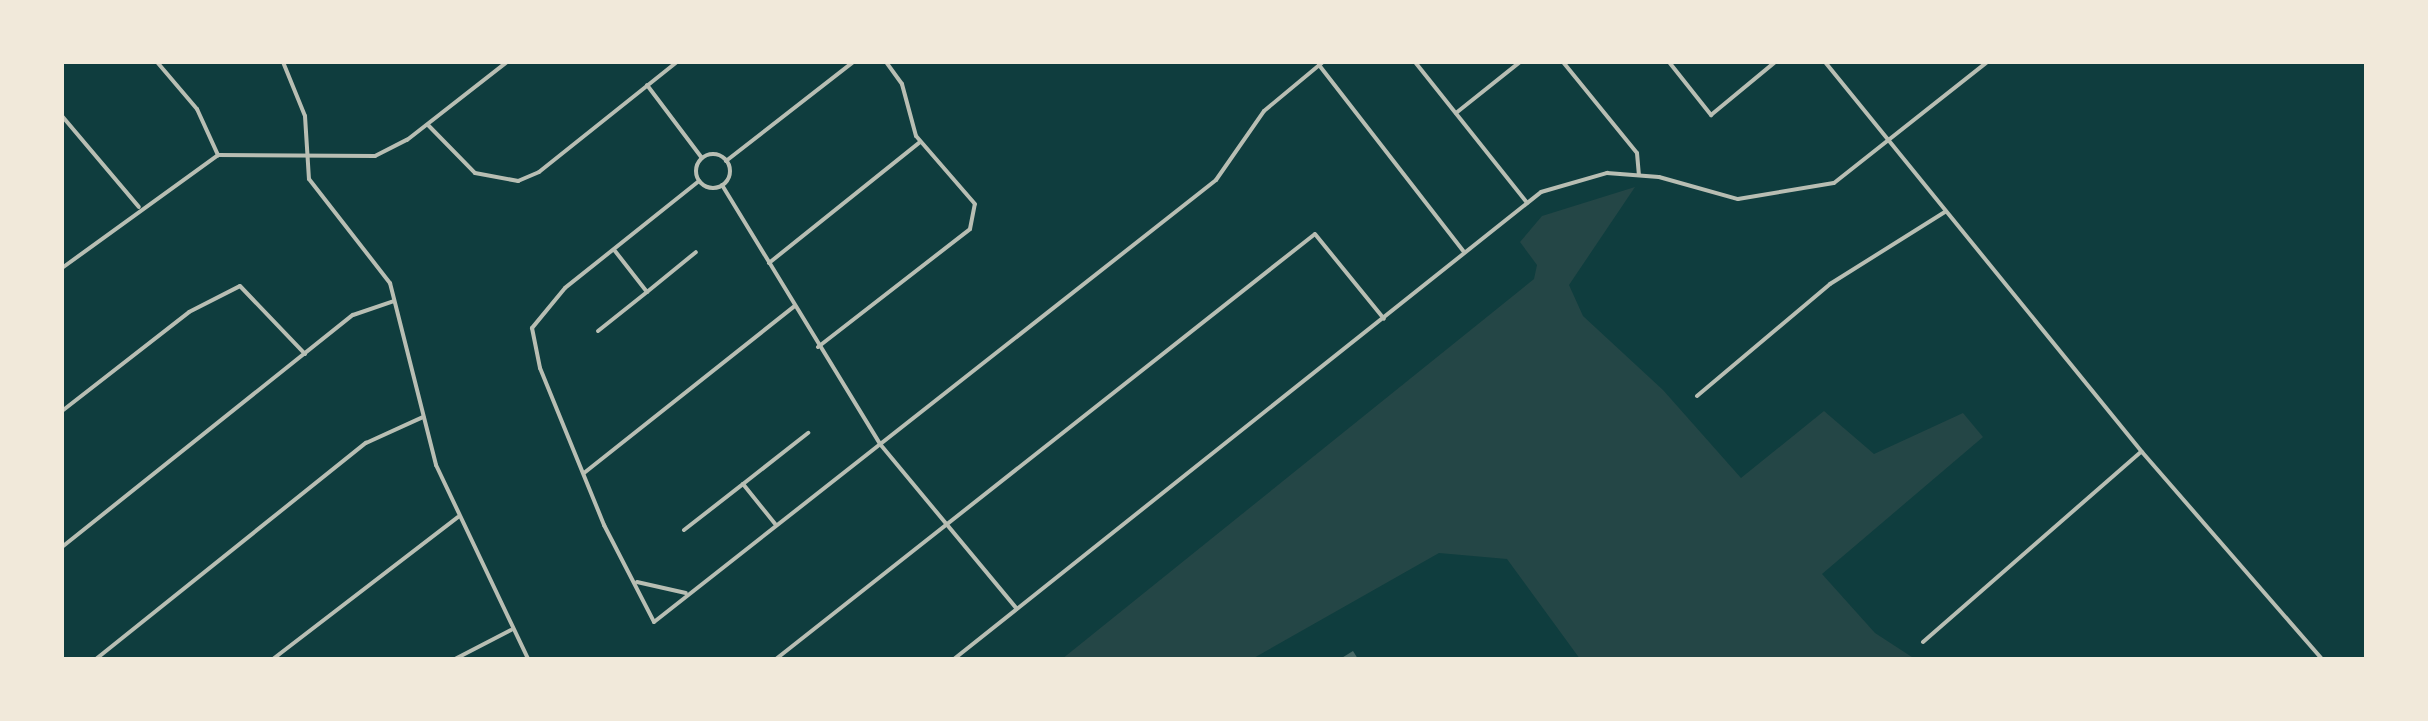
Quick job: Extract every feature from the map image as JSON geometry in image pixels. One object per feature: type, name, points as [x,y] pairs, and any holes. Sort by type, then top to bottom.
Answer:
[{"type":"street","points":[[157,62],[197,109],[218,155]]},
{"type":"street","points":[[283,62],[305,116],[309,179],[326,209],[366,243],[394,301],[423,417],[459,517],[511,630],[528,659]]},
{"type":"street","points":[[62,268],[139,207],[218,155],[375,156],[428,125],[507,62]]},
{"type":"street","points":[[428,125],[475,173],[518,181],[539,172],[677,62]]},
{"type":"street","points":[[702,158],[726,161],[853,62]]},
{"type":"street","points":[[818,347],[958,242],[970,229],[975,204],[920,142],[902,84],[886,62]]},
{"type":"street","points":[[1415,62],[1527,203]]},
{"type":"street","points":[[1456,113],[1520,62]]},
{"type":"street","points":[[1563,62],[1637,153],[1639,175]]},
{"type":"street","points":[[1669,62],[1711,115],[1775,62]]},
{"type":"street","points":[[1825,62],[1888,145],[2142,452],[2322,659]]},
{"type":"street","points":[[954,659],[1527,203],[1607,173],[1639,175],[1738,199],[1793,194],[1834,183],[1888,145],[1987,62]]},
{"type":"street","points":[[647,85],[702,158],[699,181],[565,288],[532,328],[540,368],[583,473],[654,622],[686,593],[1216,180],[1264,111],[1321,64],[1464,252]]},
{"type":"street","points":[[62,116],[139,207]]},
{"type":"street","points":[[769,263],[920,142]]},
{"type":"street","points":[[722,185],[730,174],[726,161]]},
{"type":"street","points":[[699,181],[722,185],[818,347],[880,444],[1017,610]]},
{"type":"street","points":[[1697,396],[1830,284],[1945,211]]},
{"type":"street","points":[[776,659],[1315,234],[1384,319]]},
{"type":"street","points":[[615,251],[647,292]]},
{"type":"street","points":[[598,331],[696,252]]},
{"type":"street","points":[[62,411],[189,312],[240,286],[305,354]]},
{"type":"street","points":[[62,547],[353,315],[394,301]]},
{"type":"street","points":[[583,473],[795,306]]},
{"type":"street","points":[[96,659],[366,443],[423,417]]},
{"type":"street","points":[[684,530],[808,433]]},
{"type":"street","points":[[1923,642],[2142,452]]},
{"type":"street","points":[[743,484],[776,525]]},
{"type":"street","points":[[273,659],[459,517]]},
{"type":"street","points":[[636,581],[686,593]]},
{"type":"street","points":[[455,659],[511,630]]},
{"type":"shaded area","points":[[1635,187],[1569,285],[1583,316],[1663,390],[1741,478],[1824,411],[1874,454],[1963,413],[1983,437],[1822,574],[1875,633],[1915,659],[1580,659],[1507,559],[1439,553],[1252,659],[1062,659],[1534,279],[1537,265],[1520,242],[1542,216]]},
{"type":"building","points":[[1353,651],[1358,659],[1340,659]]}]
